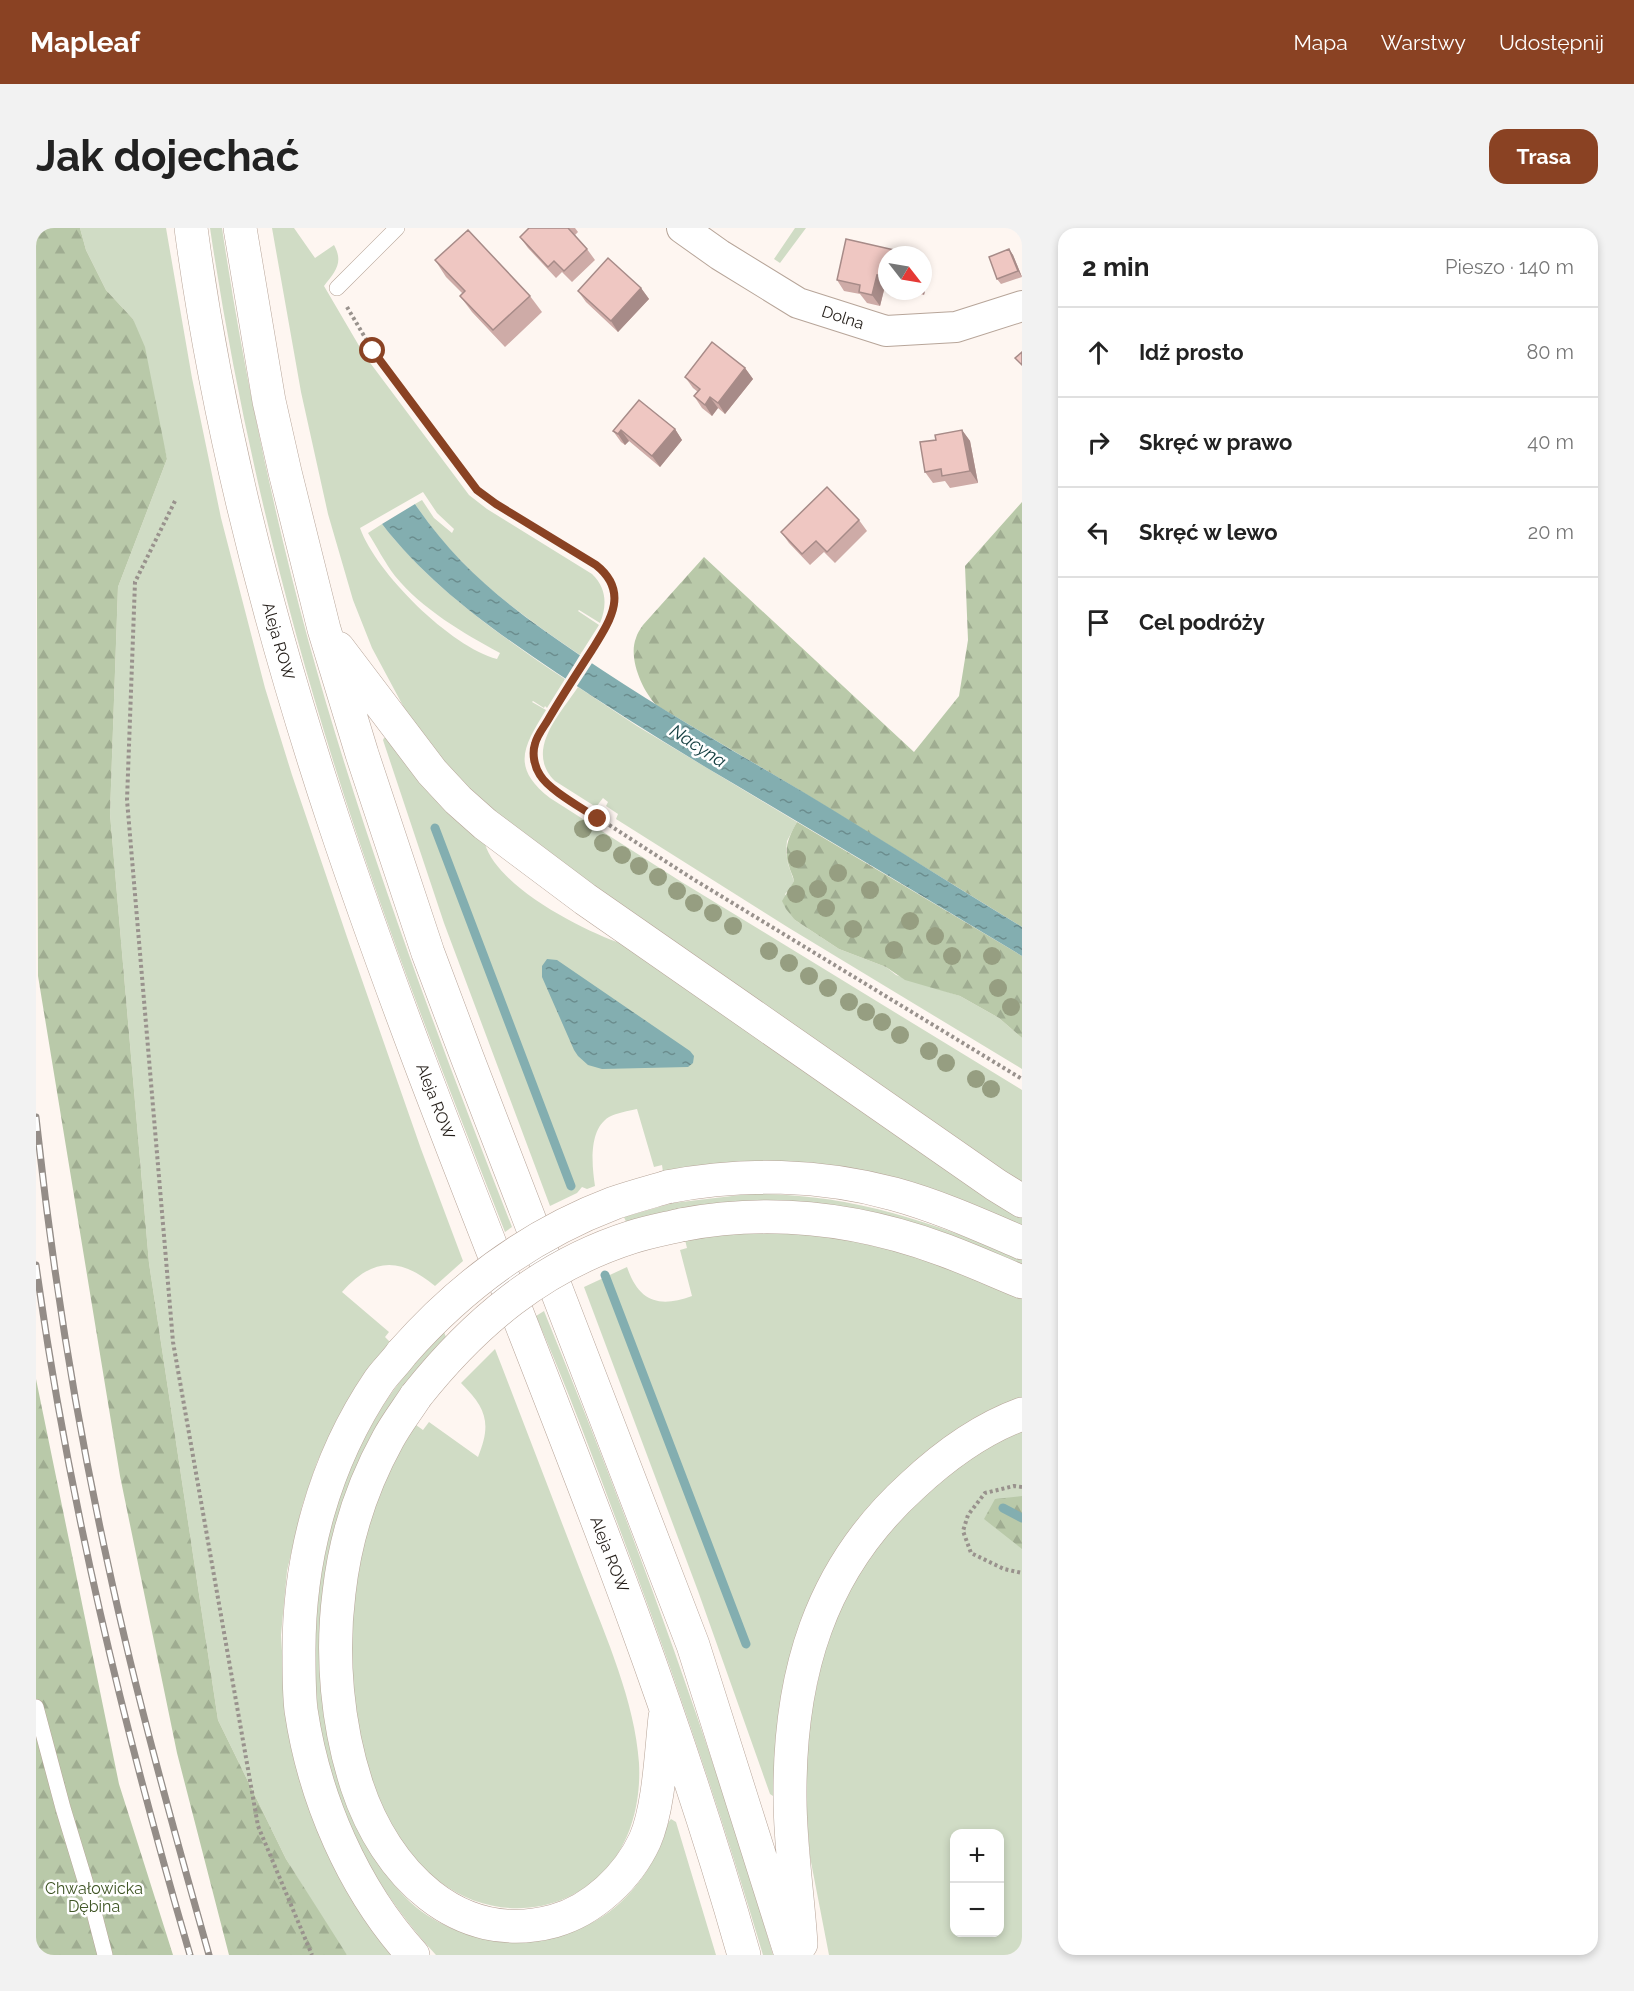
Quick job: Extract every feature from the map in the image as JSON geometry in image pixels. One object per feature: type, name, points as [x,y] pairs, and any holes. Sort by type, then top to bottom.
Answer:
[{"type":"main road","points":[[240,228],[269,401],[287,483],[324,629],[369,776],[428,953],[467,1058],[693,1646],[791,1955]]},
{"type":"main road","name":"Aleja ROW","points":[[193,243],[223,411],[260,572],[287,670],[335,825],[393,991],[586,1490],[666,1708],[706,1827],[744,1955]]},
{"type":"main road","points":[[324,629],[432,772],[485,824],[585,899],[1022,1201]]},
{"type":"main road","points":[[413,1955],[381,1915],[336,1834],[311,1758],[301,1709],[299,1672],[299,1632],[303,1584],[311,1538],[322,1497],[336,1460],[358,1417],[380,1381],[402,1353],[442,1311],[521,1249],[576,1219],[667,1187],[756,1177],[831,1182],[894,1194],[955,1215],[1022,1243]]},
{"type":"main road","points":[[666,1708],[652,1816],[645,1839],[627,1870],[613,1886],[591,1904],[564,1918],[539,1925],[491,1924],[467,1918],[429,1896],[411,1879],[390,1852],[370,1817],[357,1787],[342,1722],[335,1640],[339,1593],[346,1548],[369,1477],[389,1437],[416,1396],[443,1362],[498,1309],[546,1276],[594,1251],[632,1237],[709,1220],[790,1216],[827,1220],[885,1231],[930,1245],[1022,1281]]},
{"type":"main road","points":[[802,1955],[790,1800],[791,1741],[798,1683],[813,1633],[832,1587],[859,1543],[892,1504],[935,1465],[981,1434],[1022,1414]]},
{"type":"street","name":"Dolna","points":[[682,228],[720,255],[798,303],[886,332],[956,327],[1022,306]]},
{"type":"lane","points":[[337,288],[398,228]]},
{"type":"lane","points":[[36,1707],[105,1955]]},
{"type":"path","points":[[337,288],[373,351],[477,490],[596,565],[611,583],[615,601],[605,629],[536,740],[534,758],[537,770],[546,783],[693,879],[1022,1079]]},
{"type":"path","points":[[174,501],[135,582],[127,800],[173,1342],[258,1826],[312,1955]]},
{"type":"path","points":[[1022,1487],[1014,1486],[985,1493],[968,1515],[963,1531],[971,1553],[1004,1569],[1022,1573]]},
{"type":"green space","points":[[36,228],[80,228],[86,250],[106,290],[133,319],[145,347],[167,459],[118,587],[110,814],[149,1263],[218,1720],[286,1859],[347,1955],[229,1955],[177,1753],[120,1476],[38,976]]},
{"type":"green space","points":[[80,228],[166,228],[192,378],[221,518],[265,688],[347,937],[463,1261],[435,1286],[410,1270],[387,1265],[365,1272],[342,1292],[389,1332],[385,1337],[390,1342],[361,1378],[337,1419],[317,1462],[302,1506],[287,1571],[281,1635],[285,1699],[316,1827],[344,1887],[393,1955],[347,1955],[341,1948],[286,1859],[218,1720],[149,1263],[110,814],[118,587],[167,459],[133,319],[106,290],[86,250]]},
{"type":"green space","points":[[210,228],[222,228],[239,333],[271,489],[330,717],[403,938],[512,1227],[505,1232],[395,944],[352,820],[301,653],[258,484],[224,314]]},
{"type":"green space","points":[[272,228],[294,228],[315,258],[334,245],[338,257],[337,267],[324,286],[365,356],[469,495],[487,509],[592,574],[601,585],[604,610],[600,623],[578,611],[599,625],[580,655],[511,605],[450,550],[415,504],[422,500],[434,518],[452,533],[454,529],[437,513],[423,492],[360,528],[382,566],[398,586],[417,606],[458,640],[497,659],[500,653],[430,610],[395,576],[368,533],[382,524],[422,569],[467,609],[565,679],[547,708],[532,702],[546,710],[527,745],[525,756],[525,766],[537,787],[550,798],[680,881],[1022,1090],[1022,1184],[590,886],[492,810],[453,772],[409,717],[372,648],[353,600],[328,514],[301,392]]},
{"type":"green space","points":[[795,228],[806,228],[780,263],[774,259]]},
{"type":"green space","points":[[1022,502],[1022,927],[656,705],[641,682],[635,664],[634,646],[642,627],[704,557],[914,752],[959,696],[968,640],[965,566]]},
{"type":"green space","points":[[578,687],[637,726],[797,822],[787,841],[786,852],[794,881],[785,894],[795,920],[839,949],[886,967],[896,975],[960,996],[999,1018],[1022,1038],[1022,1069],[789,928],[616,819],[618,814],[606,806],[608,802],[603,798],[596,807],[555,781],[546,769],[543,757],[544,745],[555,721]]},
{"type":"green space","points":[[384,738],[485,844],[493,860],[506,876],[524,891],[565,918],[623,944],[1022,1217],[1022,1226],[663,1172],[662,1165],[654,1167],[637,1109],[609,1117],[598,1130],[593,1149],[595,1186],[587,1189],[582,1187],[577,1193],[550,1206],[444,923]]},
{"type":"green space","points":[[797,822],[1022,956],[1022,1038],[999,1018],[960,996],[905,980],[886,967],[839,949],[795,920],[782,901],[794,881],[787,860],[787,848]]},
{"type":"green space","points":[[749,1194],[822,1199],[889,1212],[1022,1258],[1022,1266],[727,1203],[695,1206],[627,1224],[624,1217],[673,1203]]},
{"type":"green space","points":[[725,1232],[821,1234],[913,1255],[1022,1297],[1022,1398],[963,1428],[912,1465],[869,1507],[834,1555],[806,1608],[788,1665],[777,1727],[775,1794],[773,1796],[770,1794],[698,1591],[584,1287],[627,1267],[638,1288],[652,1299],[670,1301],[692,1296],[680,1250],[687,1248],[685,1240]]},
{"type":"green space","points":[[544,1311],[667,1630],[722,1792],[773,1955],[763,1955],[716,1803],[665,1653],[584,1434],[536,1316]]},
{"type":"green space","points":[[444,1332],[447,1340],[335,1533],[373,1856],[404,1896],[417,1908],[441,1923],[467,1934],[495,1940],[524,1941],[552,1937],[579,1929],[604,1915],[626,1897],[652,1863],[671,1819],[676,1822],[716,1955],[436,1955],[380,1883],[348,1823],[326,1753],[317,1703],[314,1652],[317,1601],[325,1550],[338,1501],[357,1454],[381,1409],[395,1388]]},
{"type":"green space","points":[[495,1349],[626,1693],[639,1763],[636,1805],[629,1832],[608,1867],[590,1884],[570,1896],[549,1904],[527,1908],[504,1908],[460,1895],[440,1882],[421,1865],[405,1845],[391,1824],[371,1777],[359,1727],[350,1666],[354,1585],[358,1564],[377,1502],[394,1462],[416,1425],[423,1430],[429,1422],[478,1457],[485,1435],[484,1417],[476,1400],[461,1383]]},
{"type":"green space","name":"Chwałowicka Dębina","points":[[36,1379],[119,1784],[173,1955],[36,1955]]},
{"type":"green space","points":[[1022,1430],[1022,1955],[829,1955],[810,1857],[804,1782],[807,1731],[828,1634],[866,1560],[915,1500],[972,1456]]},
{"type":"green space","points":[[1022,1496],[1022,1549],[984,1519],[995,1499]]},
{"type":"water","name":"Nacyna","points":[[415,504],[470,570],[534,623],[651,701],[1022,927],[1022,956],[650,733],[557,673],[463,606],[421,567],[382,524]]},
{"type":"water","points":[[547,959],[557,960],[690,1051],[694,1056],[693,1063],[688,1067],[602,1069],[588,1065],[574,1050],[542,977],[542,966]]},
{"type":"pier","points":[[582,652],[594,660],[575,689],[564,681]]},
{"type":"building","points":[[529,228],[568,228],[587,249],[564,271],[554,261],[548,267],[520,237]]},
{"type":"building","points":[[468,230],[530,296],[493,330],[460,296],[465,291],[435,260]]},
{"type":"building","points":[[846,239],[878,246],[878,275],[872,295],[859,292],[860,285],[837,280]]},
{"type":"building","points":[[1009,249],[1018,271],[997,279],[989,257]]},
{"type":"building","points":[[608,258],[641,288],[611,321],[578,291]]},
{"type":"building","points":[[712,342],[745,368],[718,403],[710,397],[705,405],[694,396],[700,389],[685,377]]},
{"type":"building","points":[[1022,352],[1022,365],[1015,358]]},
{"type":"building","points":[[639,400],[675,429],[652,456],[621,430],[618,434],[613,431]]},
{"type":"building","points":[[962,430],[970,471],[942,476],[941,469],[925,472],[920,442],[936,440],[935,435]]},
{"type":"building","points":[[827,487],[859,520],[827,552],[816,541],[802,554],[781,532]]},
{"type":"waterway","points":[[435,828],[571,1186]]},
{"type":"waterway","points":[[605,1275],[746,1644]]},
{"type":"waterway","points":[[1003,1508],[1022,1518]]},
{"type":"railway","points":[[36,1117],[66,1344],[97,1513],[143,1715],[209,1955]]},
{"type":"railway","points":[[36,1265],[64,1440],[100,1613],[143,1785],[190,1955]]},
{"type":"route","points":[[373,351],[477,490],[486,498],[596,565],[611,583],[615,601],[608,624],[552,713],[536,740],[534,748],[537,770],[546,783],[598,819]]}]
